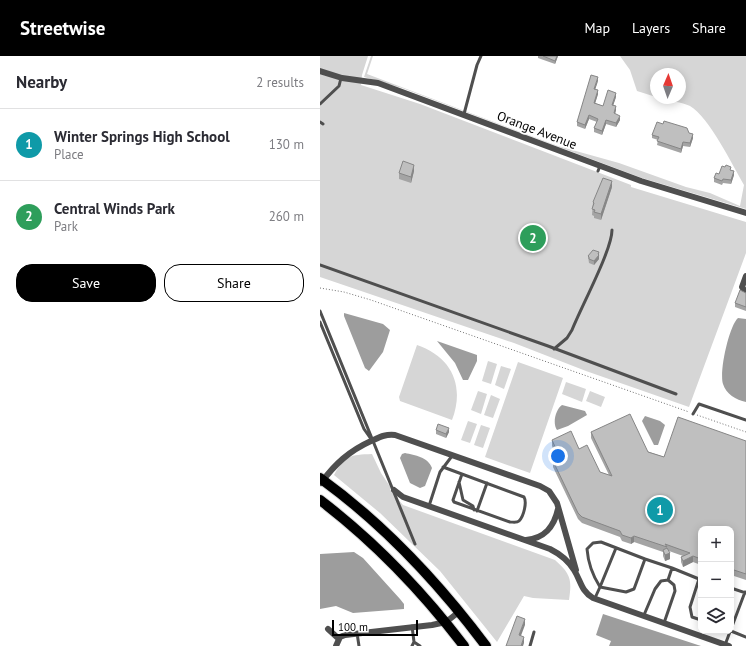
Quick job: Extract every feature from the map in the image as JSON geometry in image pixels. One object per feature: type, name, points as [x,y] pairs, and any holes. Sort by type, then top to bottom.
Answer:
[{"type":"main road","points":[[321,481],[360,509],[396,541],[430,575],[460,611],[486,646]]},
{"type":"main road","points":[[320,500],[349,523],[388,558],[446,622],[464,646]]},
{"type":"street","name":"Orange Avenue","points":[[321,73],[341,78],[378,83],[464,114],[599,169],[746,213]]},
{"type":"street","points":[[746,276],[742,287],[746,293]]},
{"type":"street","points":[[321,481],[344,456],[356,448],[383,435],[395,435],[540,486],[554,497],[578,577],[582,589],[586,594],[594,599],[727,645]]},
{"type":"street","points":[[394,490],[403,497],[525,540],[560,554],[569,563],[578,577]]},
{"type":"street","points":[[525,540],[541,537],[547,532],[552,526],[558,507]]},
{"type":"street","points":[[336,646],[338,639],[342,636],[446,622],[460,611]]},
{"type":"street","points":[[328,629],[338,639]]},
{"type":"lane","points":[[464,114],[477,65],[481,56]]},
{"type":"lane","points":[[320,104],[339,86],[341,78]]},
{"type":"lane","points":[[554,349],[567,338],[572,330],[607,250],[612,230]]},
{"type":"lane","points":[[321,265],[676,394]]},
{"type":"lane","points":[[320,310],[369,427],[372,441]]},
{"type":"lane","points":[[320,322],[364,429],[372,441],[394,490],[415,544]]},
{"type":"lane","points":[[693,414],[697,405],[700,404],[746,420]]},
{"type":"lane","points":[[429,506],[443,467],[453,455]]},
{"type":"lane","points":[[443,467],[487,483],[524,497],[526,503],[520,520],[518,522],[510,522],[454,502],[453,500],[462,474]]},
{"type":"lane","points":[[459,482],[463,500],[473,506],[476,510]]},
{"type":"lane","points":[[476,510],[487,483]]},
{"type":"lane","points":[[645,559],[634,589],[626,592],[600,587],[596,581],[587,549],[593,543],[601,542],[698,579]]},
{"type":"lane","points":[[594,599],[616,548]]},
{"type":"lane","points":[[668,580],[672,568]]},
{"type":"lane","points":[[643,616],[655,589],[661,581],[668,580],[674,585],[675,591],[664,623]]},
{"type":"lane","points":[[698,585],[690,607],[692,617],[698,619]]},
{"type":"lane","points":[[734,589],[745,593],[734,623]]},
{"type":"lane","points":[[412,626],[414,642],[412,646]]},
{"type":"lane","points":[[530,646],[534,632]]},
{"type":"lane","points":[[734,632],[746,637]]},
{"type":"lane","points":[[357,633],[359,646]]},
{"type":"lane","points":[[727,645],[730,634]]},
{"type":"lane","points":[[414,642],[420,646]]},
{"type":"path","points":[[320,288],[344,292],[371,300],[746,432]]},
{"type":"shaded area","points":[[320,56],[368,56],[362,75],[361,85],[420,104],[631,185],[631,187],[746,222],[746,253],[689,407],[586,371],[514,343],[320,277]]},
{"type":"shaded area","points":[[371,56],[373,56],[367,74],[558,146],[619,163],[686,187],[710,193],[740,206],[744,185],[713,131],[697,112],[685,104],[686,68],[650,68],[650,95],[637,91],[630,70],[620,56],[746,56],[746,209],[642,178],[402,88],[364,77]]},
{"type":"shaded area","points":[[344,313],[383,324],[390,330],[383,352],[369,371],[365,368]]},
{"type":"shaded area","points":[[738,318],[746,319],[746,402],[735,398],[726,391],[722,378],[722,370],[728,339]]},
{"type":"shaded area","points":[[437,341],[477,355],[477,361],[468,380],[463,380],[455,363]]},
{"type":"shaded area","points":[[417,345],[429,350],[439,357],[447,365],[452,374],[456,384],[457,396],[456,408],[452,420],[400,401],[399,397]]},
{"type":"shaded area","points":[[488,361],[497,364],[491,384],[482,381]]},
{"type":"shaded area","points":[[518,362],[563,378],[530,473],[485,457]]},
{"type":"shaded area","points":[[501,366],[511,369],[504,389],[495,385]]},
{"type":"shaded area","points":[[566,382],[586,389],[582,402],[562,394]]},
{"type":"shaded area","points":[[478,391],[487,394],[481,414],[471,410]]},
{"type":"shaded area","points":[[590,391],[605,397],[601,407],[586,401]]},
{"type":"shaded area","points":[[491,395],[500,399],[493,418],[484,415]]},
{"type":"shaded area","points":[[562,405],[585,411],[587,415],[568,426],[557,430],[555,416]]},
{"type":"shaded area","points":[[645,416],[660,421],[665,425],[658,445],[654,445],[642,421]]},
{"type":"shaded area","points":[[468,421],[477,424],[470,443],[461,440]]},
{"type":"shaded area","points":[[481,425],[490,428],[483,448],[474,445]]},
{"type":"shaded area","points":[[405,453],[421,457],[430,464],[432,468],[425,486],[420,488],[410,483],[400,458],[402,454]]},
{"type":"shaded area","points":[[372,454],[381,473],[391,488],[390,490],[403,505],[555,560],[564,569],[569,578],[569,600],[524,596],[497,642],[440,571],[380,513],[334,475],[341,463],[349,457]]},
{"type":"shaded area","points":[[354,552],[363,558],[400,599],[404,604],[404,609],[353,613],[336,606],[320,609],[320,554]]},
{"type":"shaded area","points":[[603,614],[701,646],[609,646],[611,641],[596,635]]},
{"type":"building","points":[[543,56],[557,56],[555,61]]},
{"type":"building","points":[[591,75],[598,77],[594,89],[598,90],[594,103],[603,106],[608,90],[616,93],[612,105],[616,106],[614,113],[620,116],[616,123],[606,120],[602,131],[594,128],[598,119],[589,115],[585,125],[577,122]]},
{"type":"building","points":[[664,121],[687,128],[689,133],[693,134],[690,143],[683,142],[681,149],[657,141],[659,137],[652,135],[657,122],[663,124]]},
{"type":"building","points":[[403,161],[414,165],[411,177],[399,173]]},
{"type":"building","points":[[726,165],[731,167],[730,170],[734,171],[731,180],[723,179],[722,181],[714,178],[716,173],[719,174],[722,166],[725,167]]},
{"type":"building","points":[[603,178],[612,181],[601,214],[594,212],[595,210],[592,209],[593,202]]},
{"type":"building","points":[[593,250],[599,252],[599,255],[594,261],[589,259],[588,256]]},
{"type":"building","points":[[740,290],[746,293],[746,307],[735,303]]},
{"type":"building","points":[[630,414],[648,452],[664,457],[678,417],[746,441],[746,574],[734,570],[734,526],[698,526],[698,558],[693,556],[683,561],[681,557],[690,553],[665,544],[667,547],[634,536],[631,538],[622,535],[620,531],[582,517],[578,513],[553,461],[560,458],[552,440],[571,431],[579,449],[587,445],[600,472],[612,476],[591,432]]},
{"type":"building","points":[[438,424],[449,428],[446,434],[436,430]]},
{"type":"building","points":[[667,548],[670,553],[665,555],[663,550]]},
{"type":"building","points":[[517,616],[525,619],[519,635],[524,637],[521,646],[506,646]]},
{"type":"place","name":"Central Winds Park","points":[[533,238]]},
{"type":"place","name":"Winter Springs High School","points":[[660,510]]}]
